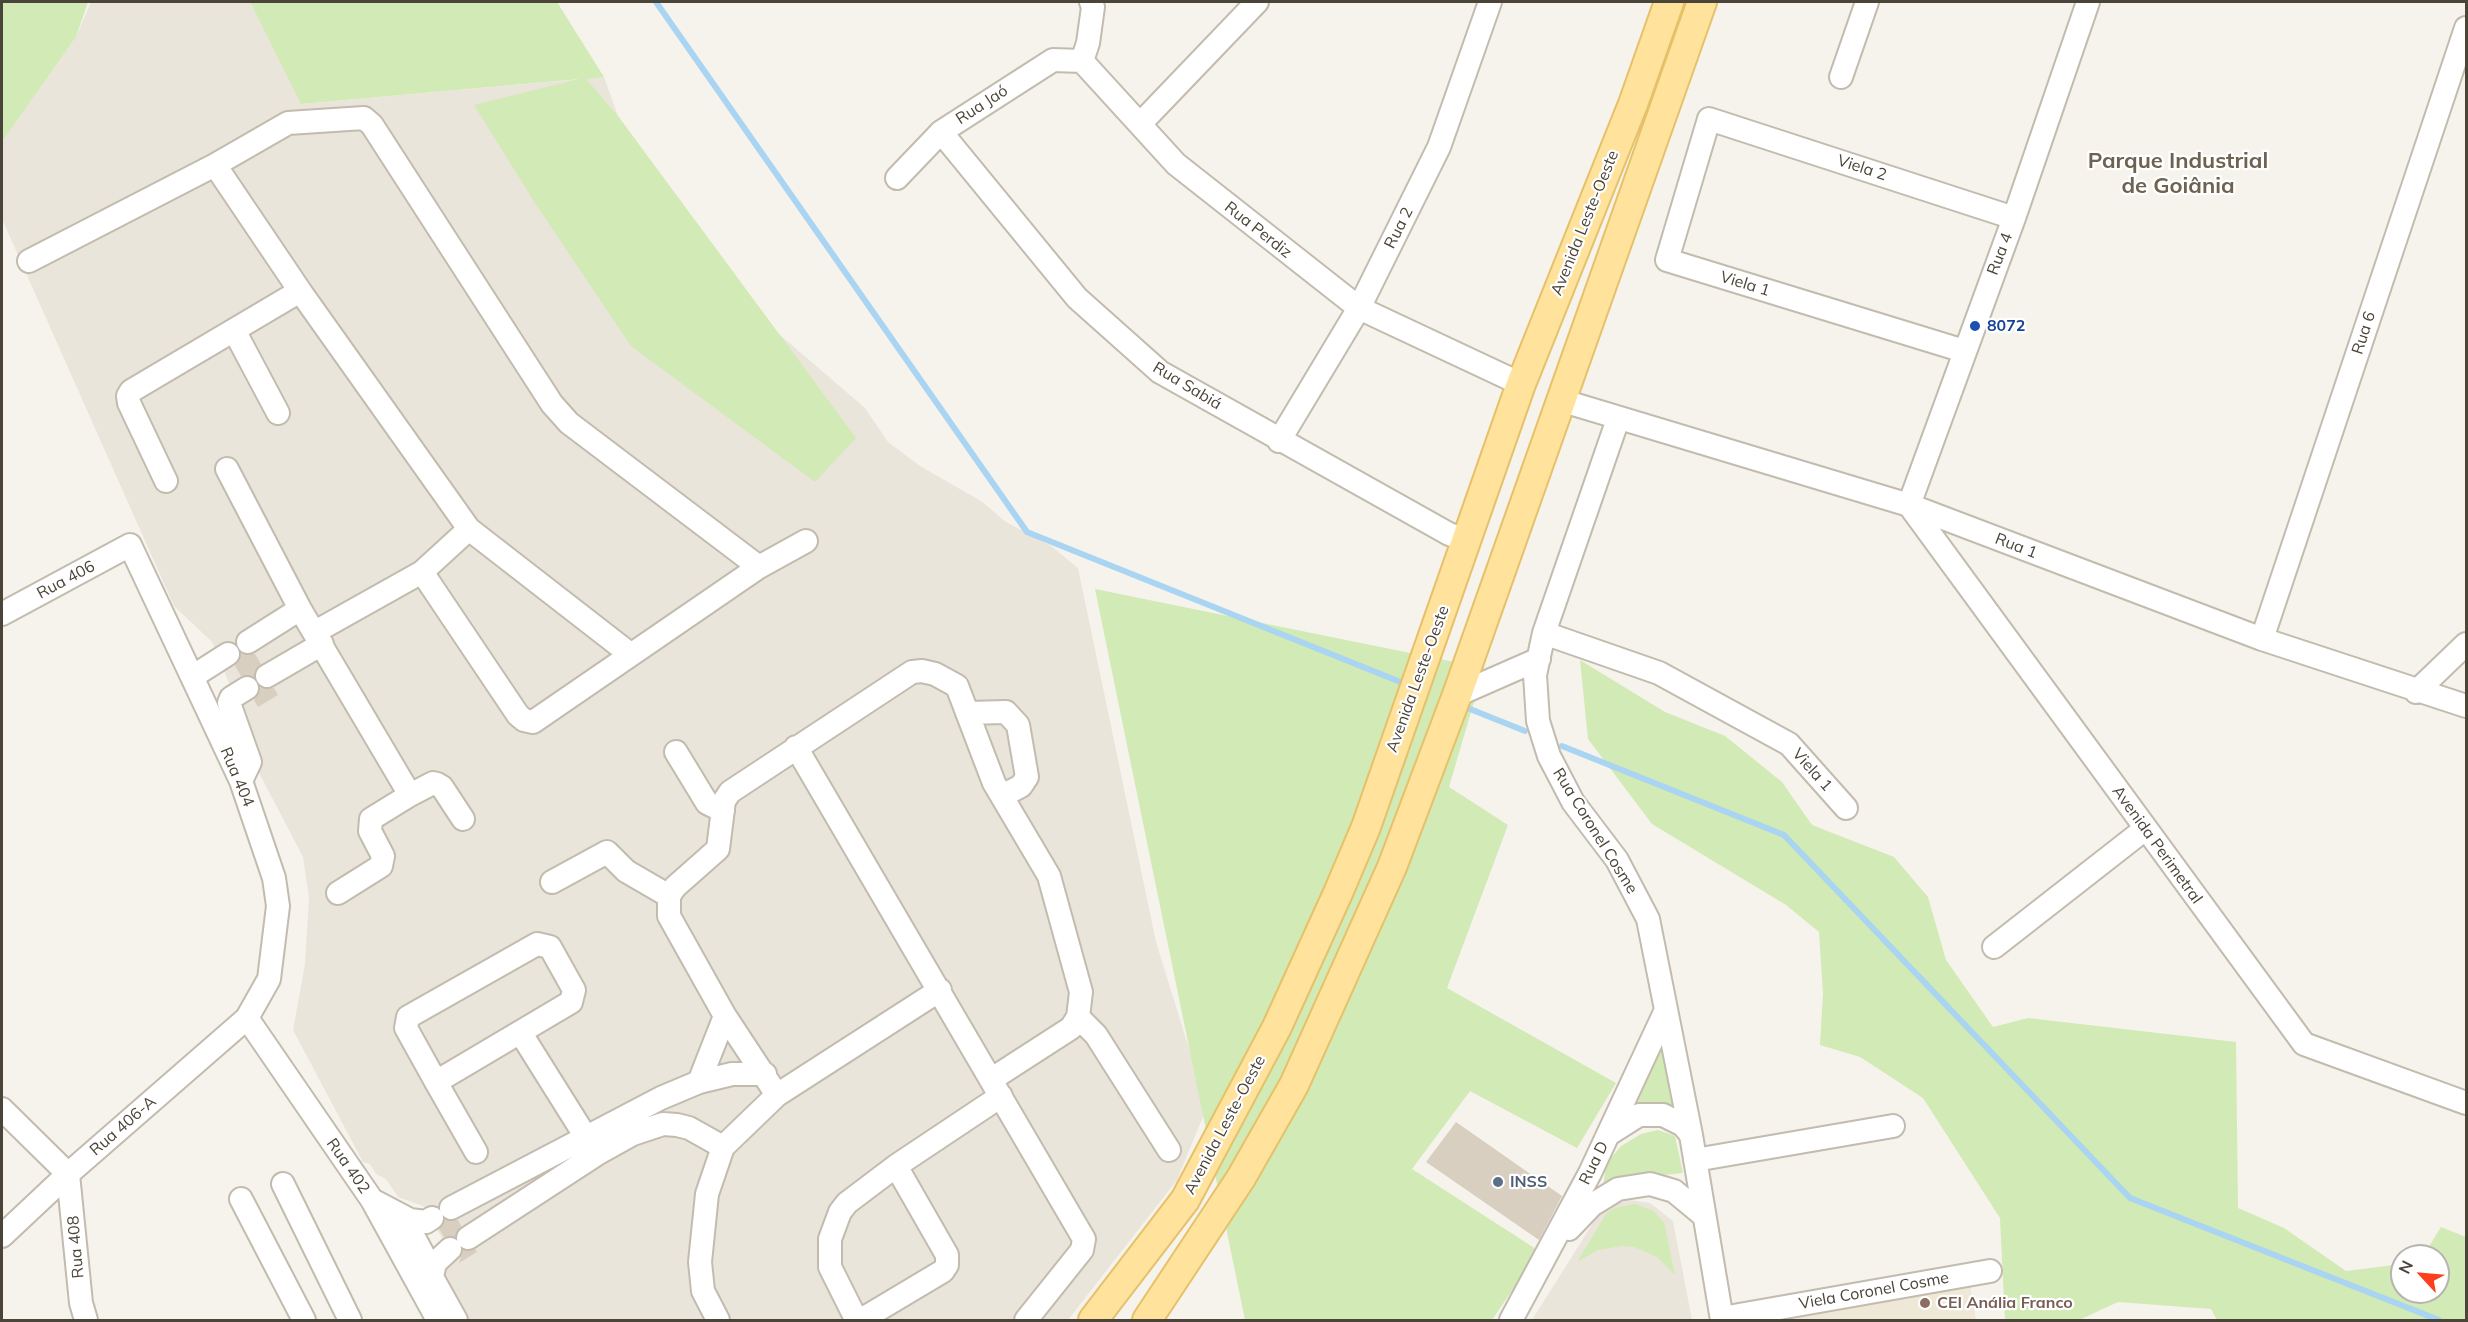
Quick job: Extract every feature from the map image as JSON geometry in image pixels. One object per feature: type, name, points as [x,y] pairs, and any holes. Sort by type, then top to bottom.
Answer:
[{"type":"main road","name":"Avenida Leste-Oeste","points":[[1094,1320],[1185,1200],[1277,1027],[1366,827],[1521,384],[1633,104],[1669,2]]},
{"type":"main road","name":"Avenida Leste-Oeste","points":[[1147,1320],[1241,1178],[1294,1085],[1392,867],[1457,695],[1702,2]]},
{"type":"main road","points":[[1557,292],[1594,304]]},
{"type":"main road","points":[[1324,923],[1335,934],[1360,941]]},
{"type":"main road","points":[[1305,965],[1319,959],[1329,962],[1336,968],[1340,985]]},
{"type":"street","points":[[1082,61],[1088,43],[1093,7],[1091,2]]},
{"type":"street","points":[[1141,123],[1257,2]]},
{"type":"street","name":"Rua 2","points":[[1279,441],[1359,308],[1439,147],[1490,2]]},
{"type":"street","points":[[1841,77],[1867,2]]},
{"type":"street","name":"Rua 4","points":[[1909,505],[2014,218],[2088,2]]},
{"type":"street","name":"Rua 6","points":[[2262,639],[2462,53],[2466,28]]},
{"type":"street","name":"Rua Jaó","points":[[897,178],[941,132],[1053,60],[1082,61]]},
{"type":"street","name":"Rua Perdiz","points":[[1082,61],[1176,164],[1359,308],[1521,384]]},
{"type":"street","points":[[29,261],[215,165],[288,123],[364,118],[372,125],[552,404],[568,423],[759,567]]},
{"type":"street","name":"Viela 2","points":[[1709,119],[2014,218]]},
{"type":"street","name":"Viela 1","points":[[1709,119],[1667,260],[1964,351]]},
{"type":"street","name":"Rua Sabiá","points":[[941,132],[1077,298],[1160,372],[1279,441],[1449,534],[1467,540]]},
{"type":"street","points":[[215,165],[300,291],[469,529],[630,654]]},
{"type":"street","points":[[166,482],[128,396],[131,391],[235,332],[300,291]]},
{"type":"street","points":[[235,332],[278,413]]},
{"type":"street","name":"Rua 1","points":[[1560,400],[1909,505],[2262,639],[2416,692],[2466,706]]},
{"type":"street","name":"Rua Coronel Cosme","points":[[1618,419],[1544,633],[1535,675],[1538,721],[1549,756],[1573,802],[1617,860],[1648,919],[1691,1135],[1722,1319]]},
{"type":"street","points":[[227,469],[300,609],[410,795]]},
{"type":"street","name":"Avenida Perimetral","points":[[1909,505],[2304,1044],[2466,1103]]},
{"type":"street","points":[[267,676],[318,638],[422,572],[469,529]]},
{"type":"street","points":[[422,572],[524,720],[533,722],[759,567],[806,541]]},
{"type":"street","name":"Rua 406","points":[[2,614],[130,545]]},
{"type":"street","name":"Rua 404","points":[[130,545],[200,672],[274,878],[278,906],[269,979],[247,1018]]},
{"type":"street","points":[[248,642],[300,609]]},
{"type":"street","name":"Viela 1","points":[[1544,633],[1659,673],[1789,744],[1846,808]]},
{"type":"street","points":[[2416,692],[2466,644]]},
{"type":"street","points":[[228,654],[200,672],[229,703],[250,762],[241,782]]},
{"type":"street","points":[[1457,695],[1539,659]]},
{"type":"street","points":[[777,1095],[725,1016],[669,916],[669,896],[675,887],[718,849],[724,801],[730,792],[912,672],[922,671],[935,674],[957,686],[994,783],[1049,876],[1082,992],[1078,1017],[1071,1028],[847,1203],[840,1212],[830,1239],[830,1267],[853,1312],[858,1317],[866,1317],[876,1312],[943,1271],[946,1265],[946,1255],[896,1166]]},
{"type":"street","points":[[229,703],[231,698],[247,688]]},
{"type":"street","points":[[967,713],[1006,712],[1018,725],[1027,777],[1021,786],[1002,796]]},
{"type":"street","points":[[796,747],[1084,1239],[1082,1250],[1026,1320]]},
{"type":"street","points":[[676,752],[707,803],[723,812]]},
{"type":"street","points":[[338,893],[381,866],[383,856],[370,831],[371,819],[410,795],[433,783],[437,784],[442,787],[463,819]]},
{"type":"street","points":[[1994,948],[2145,829]]},
{"type":"street","points":[[552,882],[607,852],[626,871],[669,896]]},
{"type":"street","points":[[436,1082],[571,1002],[574,996],[549,947],[537,944],[408,1017],[406,1028],[436,1082],[476,1152]]},
{"type":"street","points":[[718,1320],[704,1291],[700,1262],[707,1194],[723,1147],[777,1095],[940,990]]},
{"type":"street","points":[[1608,1135],[1666,1010]]},
{"type":"street","points":[[699,1082],[725,1016]]},
{"type":"street","points":[[1078,1017],[1096,1035],[1169,1150]]},
{"type":"street","name":"Rua 406-A","points":[[2,1236],[68,1174],[247,1018]]},
{"type":"street","name":"Rua 402","points":[[247,1018],[372,1200],[438,1320]]},
{"type":"street","points":[[520,1032],[591,1145]]},
{"type":"street","points":[[456,1320],[432,1277],[432,1271],[435,1263],[459,1243],[591,1145],[661,1098],[699,1082],[732,1074],[765,1074]]},
{"type":"street","points":[[2,1109],[68,1174]]},
{"type":"street","name":"Rua D","points":[[1511,1320],[1553,1245],[1608,1135],[1639,1115],[1663,1115],[1683,1125],[1691,1135]]},
{"type":"street","points":[[372,1200],[403,1217],[419,1222],[591,1145],[663,1124],[688,1128],[723,1147]]},
{"type":"street","points":[[1695,1160],[1893,1126]]},
{"type":"street","name":"Rua 408","points":[[68,1174],[81,1303],[86,1320]]},
{"type":"street","points":[[283,1184],[350,1320]]},
{"type":"street","name":"Rua D","points":[[1553,1245],[1592,1205],[1618,1189],[1650,1184],[1674,1191],[1703,1215]]},
{"type":"street","points":[[241,1199],[304,1320]]},
{"type":"street","points":[[403,1217],[432,1271]]},
{"type":"street","name":"Viela Coronel Cosme","points":[[1722,1319],[1990,1271]]},
{"type":"shaded area","points":[[91,2],[250,2],[302,104],[604,77],[618,116],[772,328],[865,408],[888,442],[920,466],[981,501],[1006,522],[1051,546],[1078,568],[1156,942],[1207,1107],[1177,1180],[1068,1320],[468,1320],[445,1279],[446,1267],[455,1260],[423,1206],[398,1197],[386,1179],[376,1174],[370,1164],[363,1162],[293,1030],[305,964],[309,898],[303,857],[255,765],[241,712],[212,642],[174,606],[2,219],[2,142],[76,37]]},
{"type":"shaded area","points":[[1630,1200],[1650,1203],[1673,1221],[1692,1320],[1532,1320],[1598,1215],[1618,1202]]},
{"type":"shaded area","name":"CEI Anália Franco","points":[[1970,1285],[1976,1320],[1785,1320]]},
{"type":"green space","points":[[2,2],[88,2],[76,37],[2,142]]},
{"type":"green space","points":[[250,2],[557,2],[604,77],[586,79],[618,116],[856,438],[815,482],[631,346],[535,203],[474,105],[579,79],[301,104]]},
{"type":"green space","points":[[1095,589],[1484,668],[1449,787],[1508,825],[1447,988],[1616,1083],[1577,1148],[1470,1091],[1412,1169],[1539,1251],[1492,1320],[1245,1320]]},
{"type":"green space","points":[[1580,660],[1665,712],[1725,736],[1782,782],[1812,825],[1894,857],[1928,897],[1946,960],[1993,1027],[2028,1018],[2236,1042],[2238,1208],[2284,1228],[2346,1271],[2390,1266],[2390,1304],[2450,1304],[2450,1244],[2430,1244],[2441,1227],[2466,1237],[2466,1320],[2217,1320],[2211,1309],[2118,1302],[2079,1320],[2005,1320],[2000,1218],[1923,1098],[1860,1057],[1820,1045],[1823,993],[1819,932],[1786,905],[1652,824],[1588,739]]},
{"type":"green space","points":[[1666,1032],[1681,1115],[1634,1111]]},
{"type":"green space","points":[[1658,1130],[1675,1136],[1683,1173],[1644,1177],[1603,1187],[1606,1164],[1621,1146],[1641,1134]]},
{"type":"green space","points":[[1635,1204],[1652,1210],[1664,1222],[1675,1275],[1657,1257],[1634,1247],[1622,1246],[1598,1250],[1577,1262],[1606,1214],[1614,1208]]},
{"type":"building","points":[[241,654],[255,654],[261,664],[254,676],[241,676],[235,666]]},
{"type":"building","points":[[260,688],[274,688],[278,695],[258,707],[254,700]]},
{"type":"building","name":"INSS","points":[[1456,1122],[1562,1196],[1539,1240],[1426,1162]]},
{"type":"building","points":[[445,1220],[458,1220],[461,1226],[455,1237],[444,1237],[439,1229]]},
{"type":"building","points":[[475,1249],[477,1252],[459,1263],[463,1250]]},
{"type":"waterway","points":[[656,2],[1027,532],[1408,685]]},
{"type":"waterway","points":[[1465,707],[1525,731]]},
{"type":"waterway","points":[[1562,746],[1784,835],[2130,1198],[2439,1320]]},
{"type":"place","name":"8072","points":[[1975,326]]},
{"type":"place","name":"INSS","points":[[1498,1182]]},
{"type":"place","name":"CEI Anália Franco","points":[[1925,1303]]},
{"type":"district","name":"Parque Industrial de Goiânia","points":[[2178,174]]}]
